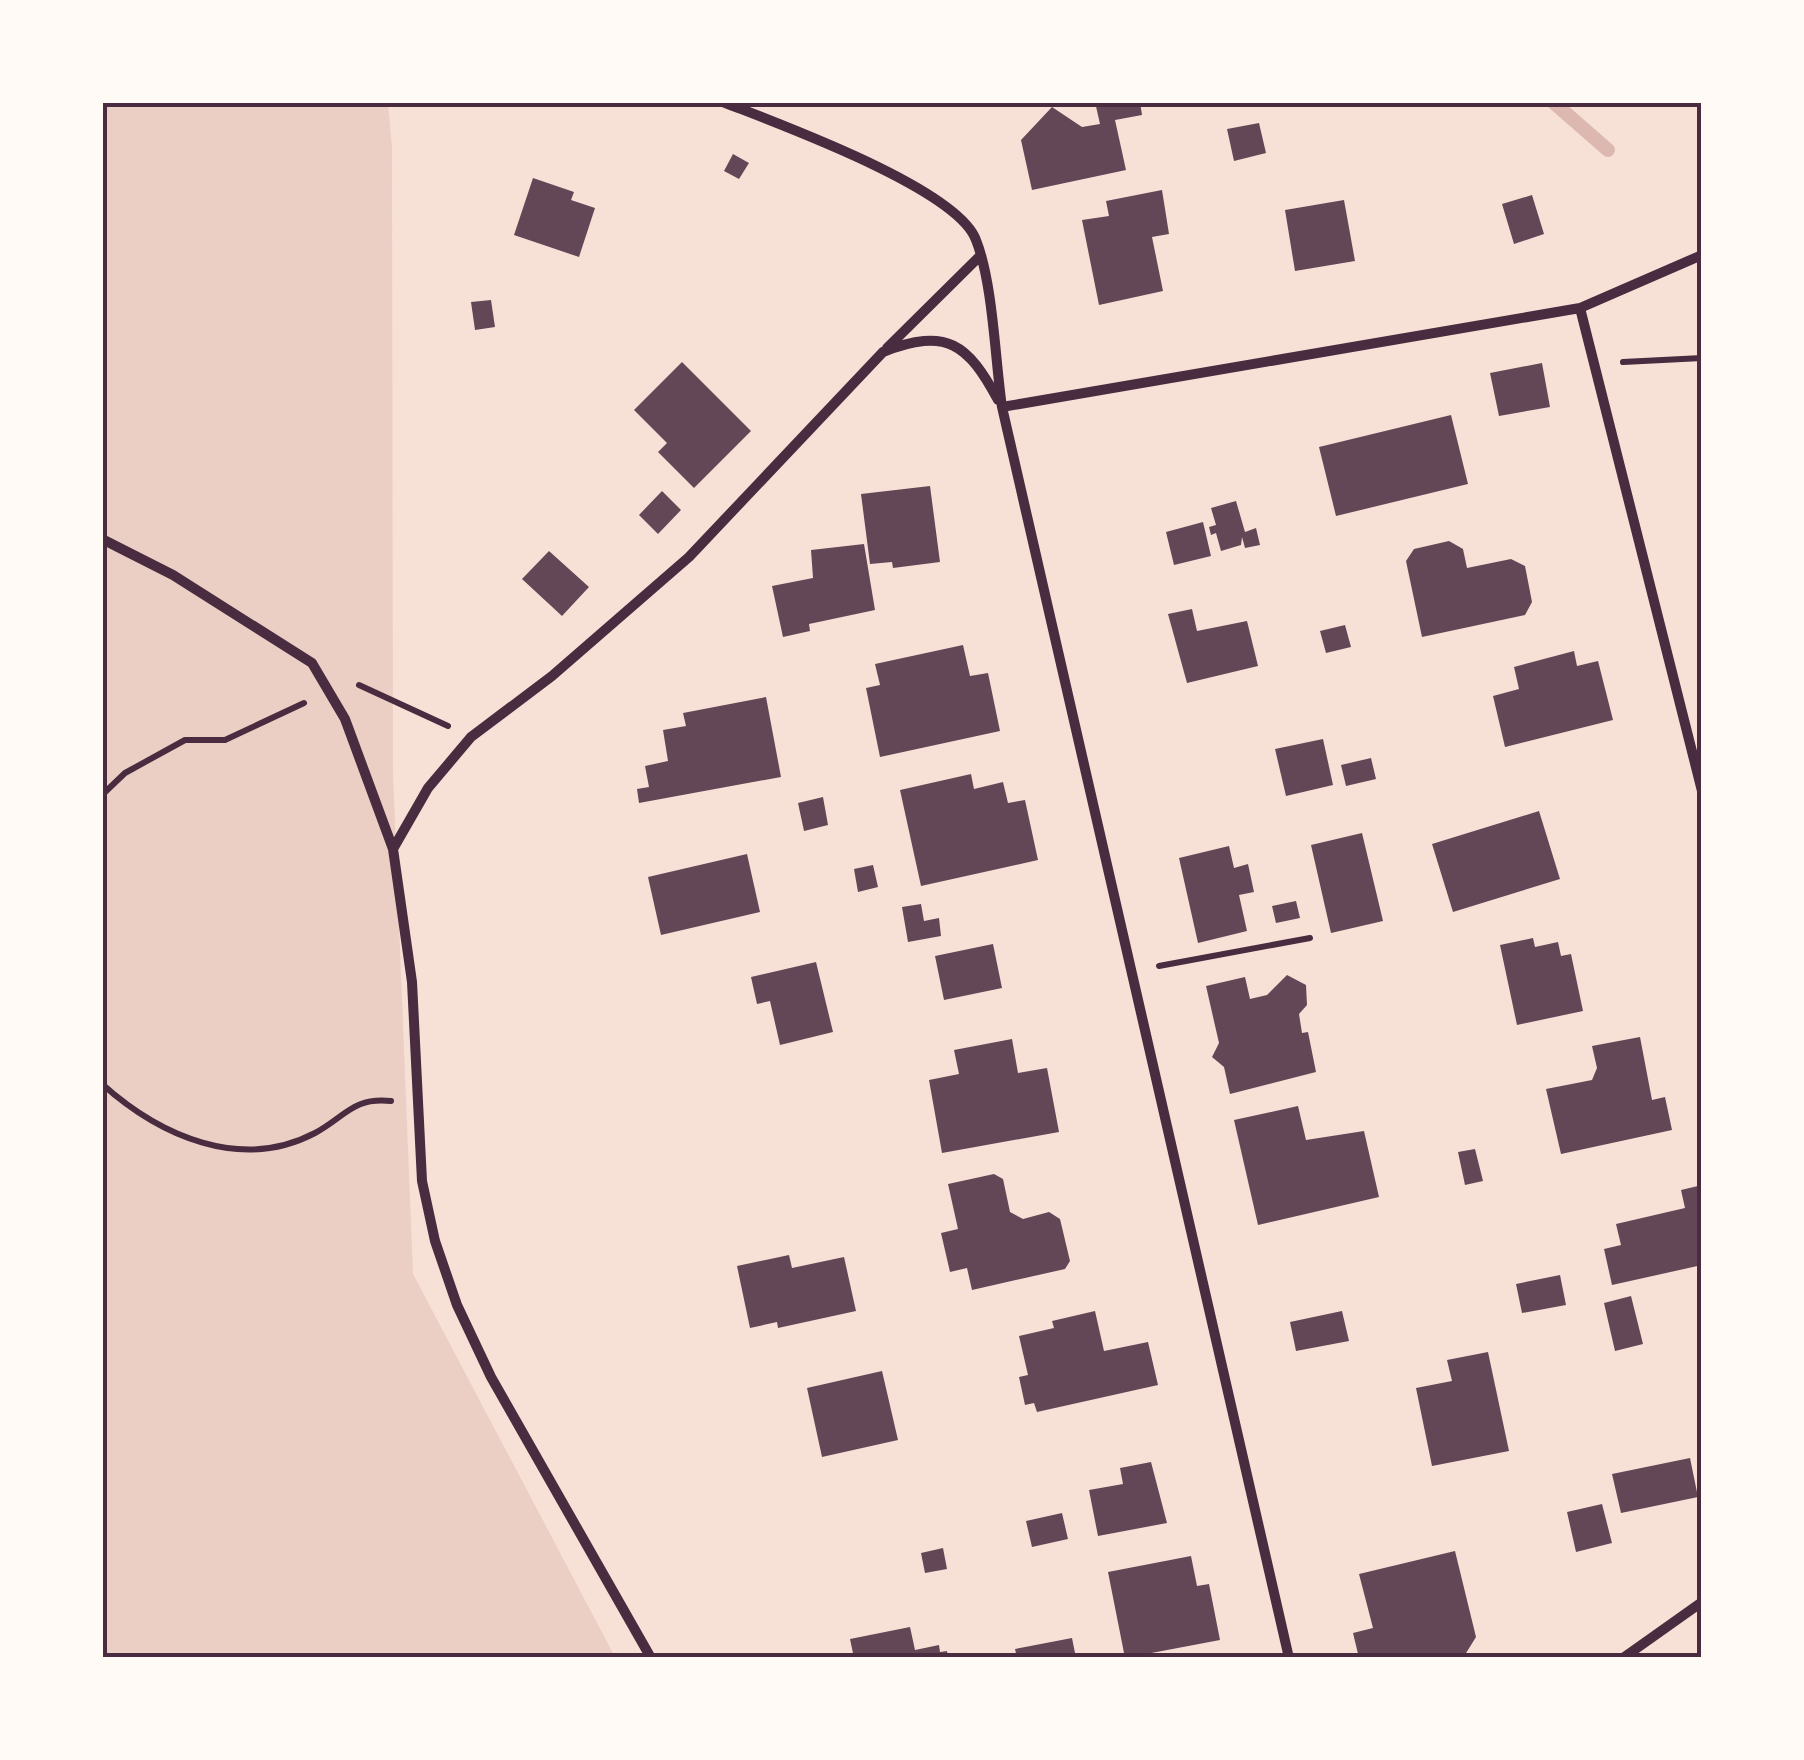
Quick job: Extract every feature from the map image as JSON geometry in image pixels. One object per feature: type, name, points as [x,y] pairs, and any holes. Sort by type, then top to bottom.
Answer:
[{"type":"street","points":[[723,102],[832,144],[945,206],[975,235],[1002,407],[1288,1658]]},
{"type":"street","points":[[393,849],[428,788],[472,737],[552,676],[689,557],[883,352],[981,255]]},
{"type":"street","points":[[1002,407],[1580,308],[1702,255]]},
{"type":"street","points":[[1580,308],[1702,791]]},
{"type":"street","points":[[883,352],[913,340],[939,341],[976,359],[1002,407]]},
{"type":"street","points":[[102,540],[173,575],[312,662],[345,719],[393,849],[412,982],[422,1181],[434,1241],[491,1378],[652,1658]]},
{"type":"street","points":[[1622,1658],[1702,1602]]},
{"type":"path","points":[[1593,364],[1702,358]]},
{"type":"path","points":[[312,662],[472,737]]},
{"type":"path","points":[[102,795],[125,774],[185,740],[225,740],[269,715],[330,693]]},
{"type":"path","points":[[1133,971],[1310,938]]},
{"type":"path","points":[[102,1084],[142,1117],[189,1140],[244,1150],[283,1148],[367,1099],[416,1110]]},
{"type":"shaded area","points":[[102,103],[388,103],[392,147],[393,773],[413,1274],[615,1657],[103,1657]]},
{"type":"building","points":[[1095,102],[1140,102],[1142,115],[1115,120],[1126,170],[1032,190],[1021,140],[1052,107],[1082,127],[1100,124]]},
{"type":"building","points":[[1259,123],[1266,153],[1234,161],[1227,129]]},
{"type":"building","points":[[733,154],[749,163],[739,179],[724,171]]},
{"type":"building","points":[[533,178],[574,192],[571,200],[595,208],[579,257],[514,235]]},
{"type":"building","points":[[1162,190],[1169,234],[1152,237],[1163,291],[1099,305],[1082,220],[1109,216],[1106,201]]},
{"type":"building","points":[[1532,195],[1544,234],[1514,244],[1502,204]]},
{"type":"building","points":[[1344,200],[1355,261],[1295,271],[1285,210]]},
{"type":"building","points":[[491,300],[495,327],[475,330],[471,302]]},
{"type":"building","points":[[682,362],[751,431],[694,488],[658,452],[667,443],[634,410]]},
{"type":"building","points":[[1542,363],[1550,407],[1499,416],[1490,373]]},
{"type":"building","points":[[1451,415],[1468,484],[1336,516],[1319,447]]},
{"type":"building","points":[[930,486],[940,562],[893,568],[892,562],[870,564],[861,494]]},
{"type":"building","points":[[662,491],[681,510],[658,534],[639,515]]},
{"type":"building","points":[[1236,501],[1245,532],[1256,528],[1260,545],[1245,548],[1242,537],[1241,545],[1221,551],[1216,533],[1211,535],[1209,527],[1216,525],[1211,508]]},
{"type":"building","points":[[1203,522],[1211,556],[1174,565],[1166,532]]},
{"type":"building","points":[[1449,541],[1463,549],[1467,568],[1511,559],[1525,566],[1532,602],[1525,615],[1422,637],[1406,561],[1414,549]]},
{"type":"building","points":[[864,544],[875,610],[809,624],[810,631],[783,637],[772,586],[813,578],[811,550]]},
{"type":"building","points":[[549,551],[589,587],[562,616],[522,579]]},
{"type":"building","points":[[1192,609],[1197,631],[1247,621],[1258,666],[1187,683],[1168,614]]},
{"type":"building","points":[[1345,625],[1351,647],[1326,653],[1320,631]]},
{"type":"building","points":[[963,645],[970,676],[988,673],[1000,731],[880,757],[866,688],[880,685],[875,664]]},
{"type":"building","points":[[1574,651],[1577,666],[1598,661],[1613,720],[1505,747],[1493,696],[1519,689],[1514,667]]},
{"type":"building","points":[[766,697],[781,777],[639,803],[637,789],[649,787],[645,766],[668,761],[663,730],[686,726],[683,713]]},
{"type":"building","points":[[1323,739],[1333,785],[1286,796],[1275,749]]},
{"type":"building","points":[[1371,758],[1376,779],[1346,786],[1341,765]]},
{"type":"building","points":[[971,774],[974,789],[1003,782],[1008,803],[1025,800],[1038,860],[921,886],[900,790]]},
{"type":"building","points":[[823,797],[828,825],[804,831],[798,803]]},
{"type":"building","points":[[1539,811],[1560,879],[1453,912],[1432,844]]},
{"type":"building","points":[[1362,833],[1383,921],[1331,933],[1311,845]]},
{"type":"building","points":[[1229,846],[1234,868],[1248,864],[1254,892],[1239,895],[1247,931],[1198,943],[1179,858]]},
{"type":"building","points":[[747,854],[760,912],[661,935],[648,877]]},
{"type":"building","points":[[873,865],[878,887],[858,892],[854,869]]},
{"type":"building","points":[[1296,901],[1300,918],[1276,923],[1272,906]]},
{"type":"building","points":[[921,904],[924,921],[939,918],[941,936],[908,942],[902,907]]},
{"type":"building","points":[[1533,938],[1535,947],[1558,942],[1561,956],[1571,954],[1583,1011],[1517,1025],[1500,945]]},
{"type":"building","points":[[993,944],[1002,988],[944,1000],[935,956]]},
{"type":"building","points":[[816,962],[833,1032],[780,1045],[770,1001],[757,1004],[751,977]]},
{"type":"building","points":[[1287,975],[1306,985],[1307,1005],[1299,1014],[1302,1033],[1308,1032],[1316,1072],[1230,1094],[1224,1067],[1212,1057],[1219,1043],[1206,986],[1245,977],[1250,999],[1267,995]]},
{"type":"building","points":[[1640,1037],[1652,1100],[1665,1097],[1672,1130],[1561,1154],[1546,1089],[1592,1080],[1597,1068],[1592,1046]]},
{"type":"building","points":[[1012,1039],[1018,1073],[1047,1068],[1059,1132],[942,1153],[929,1080],[959,1074],[954,1050]]},
{"type":"building","points":[[1298,1106],[1306,1140],[1364,1131],[1379,1197],[1258,1225],[1234,1120]]},
{"type":"building","points":[[1475,1149],[1483,1181],[1465,1185],[1458,1152]]},
{"type":"building","points":[[994,1174],[1003,1179],[1010,1212],[1023,1219],[1049,1212],[1060,1219],[1070,1261],[1065,1269],[972,1290],[967,1268],[950,1272],[941,1233],[958,1229],[948,1184]]},
{"type":"building","points":[[1702,1185],[1702,1265],[1612,1285],[1604,1249],[1621,1245],[1616,1224],[1685,1208],[1681,1190]]},
{"type":"building","points":[[789,1255],[792,1268],[844,1257],[856,1311],[778,1328],[777,1322],[750,1328],[737,1266]]},
{"type":"building","points":[[1560,1275],[1566,1305],[1522,1313],[1516,1284]]},
{"type":"building","points":[[1631,1296],[1643,1344],[1615,1351],[1604,1303]]},
{"type":"building","points":[[1095,1311],[1104,1351],[1148,1342],[1158,1385],[1037,1412],[1034,1403],[1025,1405],[1019,1377],[1028,1375],[1019,1336],[1054,1328],[1052,1321]]},
{"type":"building","points":[[1342,1311],[1349,1341],[1296,1351],[1290,1322]]},
{"type":"building","points":[[1488,1352],[1509,1451],[1432,1466],[1416,1388],[1452,1381],[1447,1360]]},
{"type":"building","points":[[882,1371],[898,1440],[822,1457],[807,1388]]},
{"type":"building","points":[[1690,1458],[1698,1497],[1621,1513],[1612,1474]]},
{"type":"building","points":[[1151,1462],[1167,1523],[1098,1536],[1089,1490],[1123,1484],[1120,1468]]},
{"type":"building","points":[[1602,1504],[1612,1543],[1576,1552],[1567,1512]]},
{"type":"building","points":[[1062,1513],[1068,1539],[1032,1547],[1026,1521]]},
{"type":"building","points":[[943,1548],[947,1569],[925,1573],[921,1553]]},
{"type":"building","points":[[1455,1551],[1476,1637],[1463,1658],[1359,1658],[1353,1633],[1373,1628],[1359,1574]]},
{"type":"building","points":[[1191,1556],[1197,1586],[1209,1584],[1220,1640],[1125,1658],[1108,1572]]},
{"type":"building","points":[[910,1627],[915,1650],[939,1645],[940,1652],[947,1651],[948,1658],[854,1658],[850,1639]]},
{"type":"building","points":[[1072,1638],[1076,1658],[1017,1658],[1015,1649]]},
{"type":"waterway","points":[[1553,102],[1608,150]]}]
